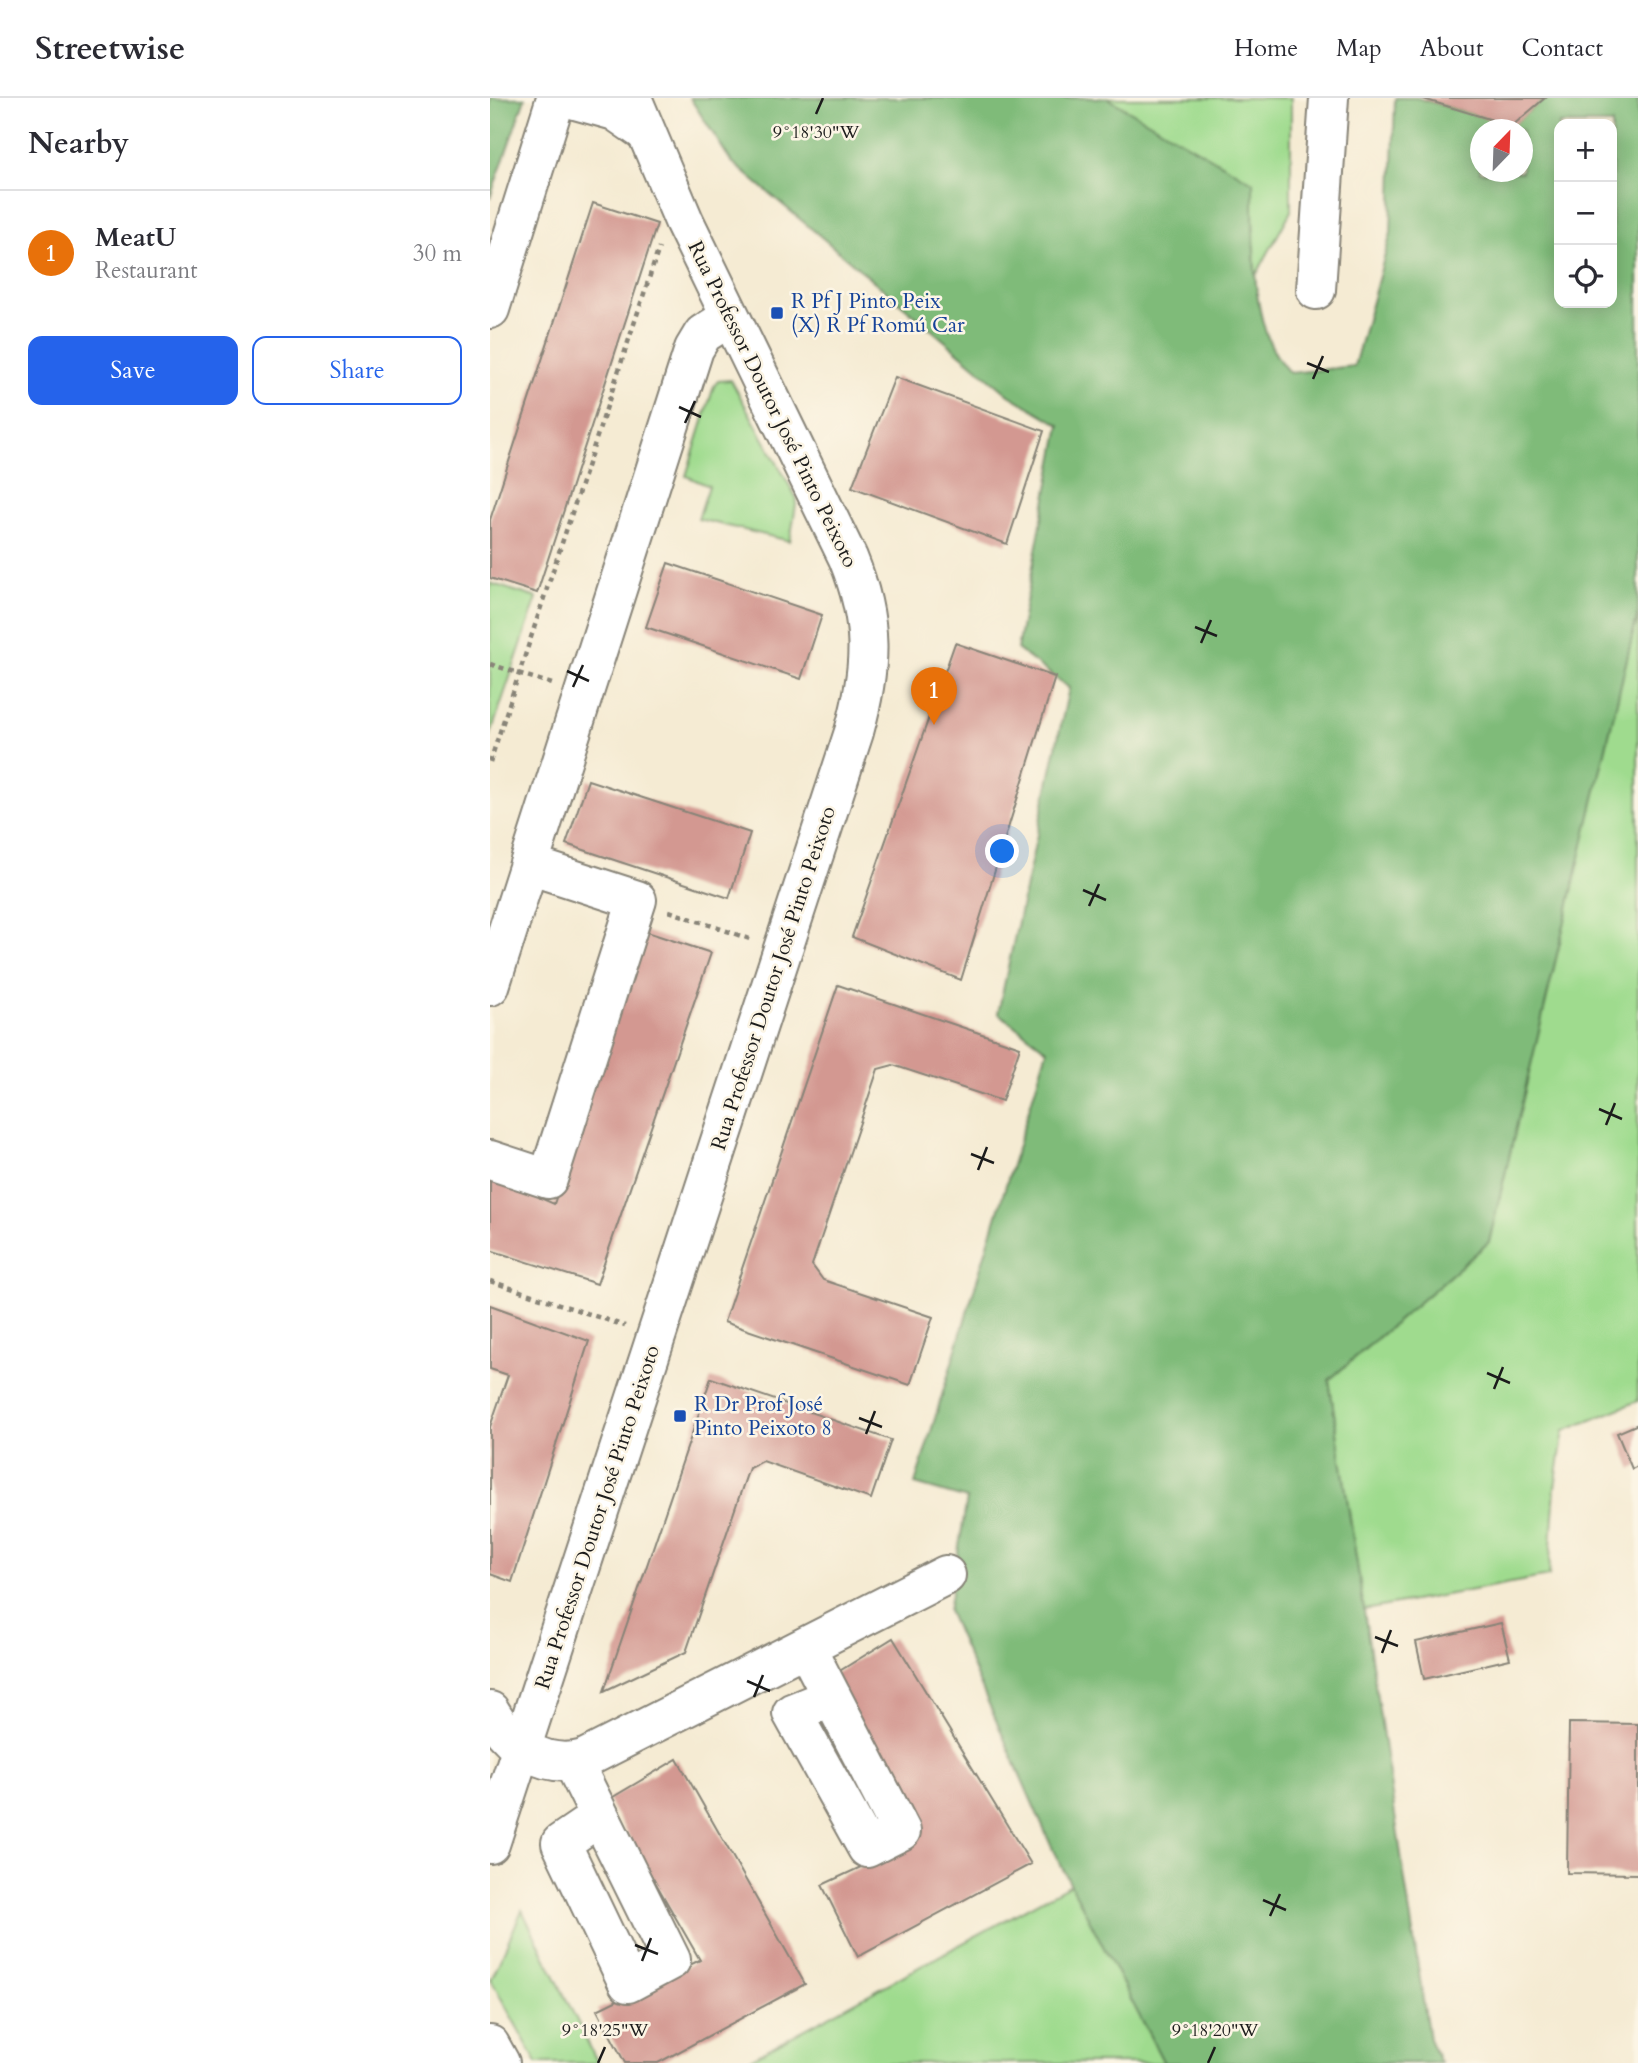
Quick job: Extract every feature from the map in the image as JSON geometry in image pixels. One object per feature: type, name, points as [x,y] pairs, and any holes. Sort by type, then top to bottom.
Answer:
[{"type":"street","points":[[490,309],[556,98]]},
{"type":"street","name":"Rua Professor Doutor José Pinto Peixoto","points":[[490,1844],[854,732],[868,679],[864,606],[848,558],[684,221],[638,114],[615,111],[568,98]]},
{"type":"street","points":[[1316,290],[1329,98]]},
{"type":"street","points":[[490,986],[694,349],[704,334],[730,317]]},
{"type":"street","points":[[490,1160],[548,1179],[638,900],[529,865]]},
{"type":"street","points":[[490,1711],[502,1732],[522,1750],[557,1761],[573,1762],[651,1727],[946,1575]]},
{"type":"street","points":[[806,1647],[832,1697]]},
{"type":"street","points":[[573,1762],[599,1817]]},
{"type":"street","points":[[490,2045],[500,2063]]},
{"type":"path","points":[[490,762],[664,232],[684,221]]},
{"type":"path","points":[[490,664],[584,694]]},
{"type":"path","points":[[638,900],[781,949]]},
{"type":"path","points":[[490,1281],[655,1336]]},
{"type":"green space","points":[[490,98],[525,98],[490,198]]},
{"type":"green space","points":[[690,98],[1107,98],[1253,182],[1254,256],[1260,309],[1266,333],[1276,355],[1290,373],[1354,366],[1391,233],[1395,98],[1417,98],[1491,119],[1470,119],[1470,182],[1533,182],[1533,119],[1519,119],[1545,98],[1638,98],[1638,612],[1489,1242],[1329,1380],[1429,2039],[1440,2063],[1164,2063],[1053,1850],[948,1611],[967,1499],[915,1484],[1047,1050],[998,1013],[1069,688],[1017,649],[1060,425],[1009,395],[731,161]]},
{"type":"green space","points":[[1107,98],[1291,98],[1291,211],[1255,277],[1252,182]]},
{"type":"green space","points":[[731,380],[797,499],[790,541],[698,519],[709,486],[686,476],[714,386],[718,381]]},
{"type":"green space","points":[[490,583],[537,598],[490,736]]},
{"type":"green space","points":[[1638,612],[1638,1401],[1564,1431],[1555,1487],[1549,1576],[1364,1610],[1329,1380],[1489,1242]]},
{"type":"green space","points":[[1071,1884],[1164,2063],[743,2063]]},
{"type":"green space","points":[[522,1910],[598,2063],[537,2063],[491,1980]]},
{"type":"building","points":[[1420,98],[1545,98],[1520,119],[1489,119]]},
{"type":"building","points":[[593,203],[657,224],[537,593],[490,578],[490,520]]},
{"type":"building","points":[[895,377],[1044,431],[1007,544],[852,487]]},
{"type":"building","points":[[668,563],[822,615],[801,679],[646,627]]},
{"type":"building","points":[[955,643],[1055,677],[961,980],[852,937]]},
{"type":"building","points":[[588,780],[750,833],[729,898],[566,844]]},
{"type":"building","points":[[644,931],[711,953],[597,1284],[490,1250],[490,1172],[542,1187],[540,1198],[554,1204]]},
{"type":"building","points":[[838,985],[1020,1047],[1002,1101],[893,1065],[878,1069],[812,1265],[823,1280],[933,1317],[910,1385],[724,1322]]},
{"type":"building","points":[[490,1305],[589,1341],[512,1582],[490,1574],[490,1427],[508,1375],[490,1369]]},
{"type":"building","points":[[711,1378],[891,1440],[871,1499],[763,1461],[749,1468],[686,1652],[604,1691]]},
{"type":"building","points":[[1638,1424],[1638,1466],[1632,1469],[1617,1433]]},
{"type":"building","points":[[1501,1623],[1510,1659],[1424,1679],[1416,1642]]},
{"type":"building","points":[[893,1638],[1031,1864],[858,1957],[822,1885],[917,1841],[825,1680]]},
{"type":"building","points":[[1569,1723],[1638,1724],[1638,1874],[1567,1873]]},
{"type":"building","points":[[677,1759],[805,1984],[658,2063],[625,2063],[597,2010],[700,1960],[608,1800]]},
{"type":"place","name":"R Pf J Pinto Peix (X) R Pf Romú Car","points":[[777,313]]},
{"type":"place","name":"MeatU","points":[[934,725]]},
{"type":"place","name":"R Dr Prof José Pinto Peixoto 8","points":[[680,1416]]}]
